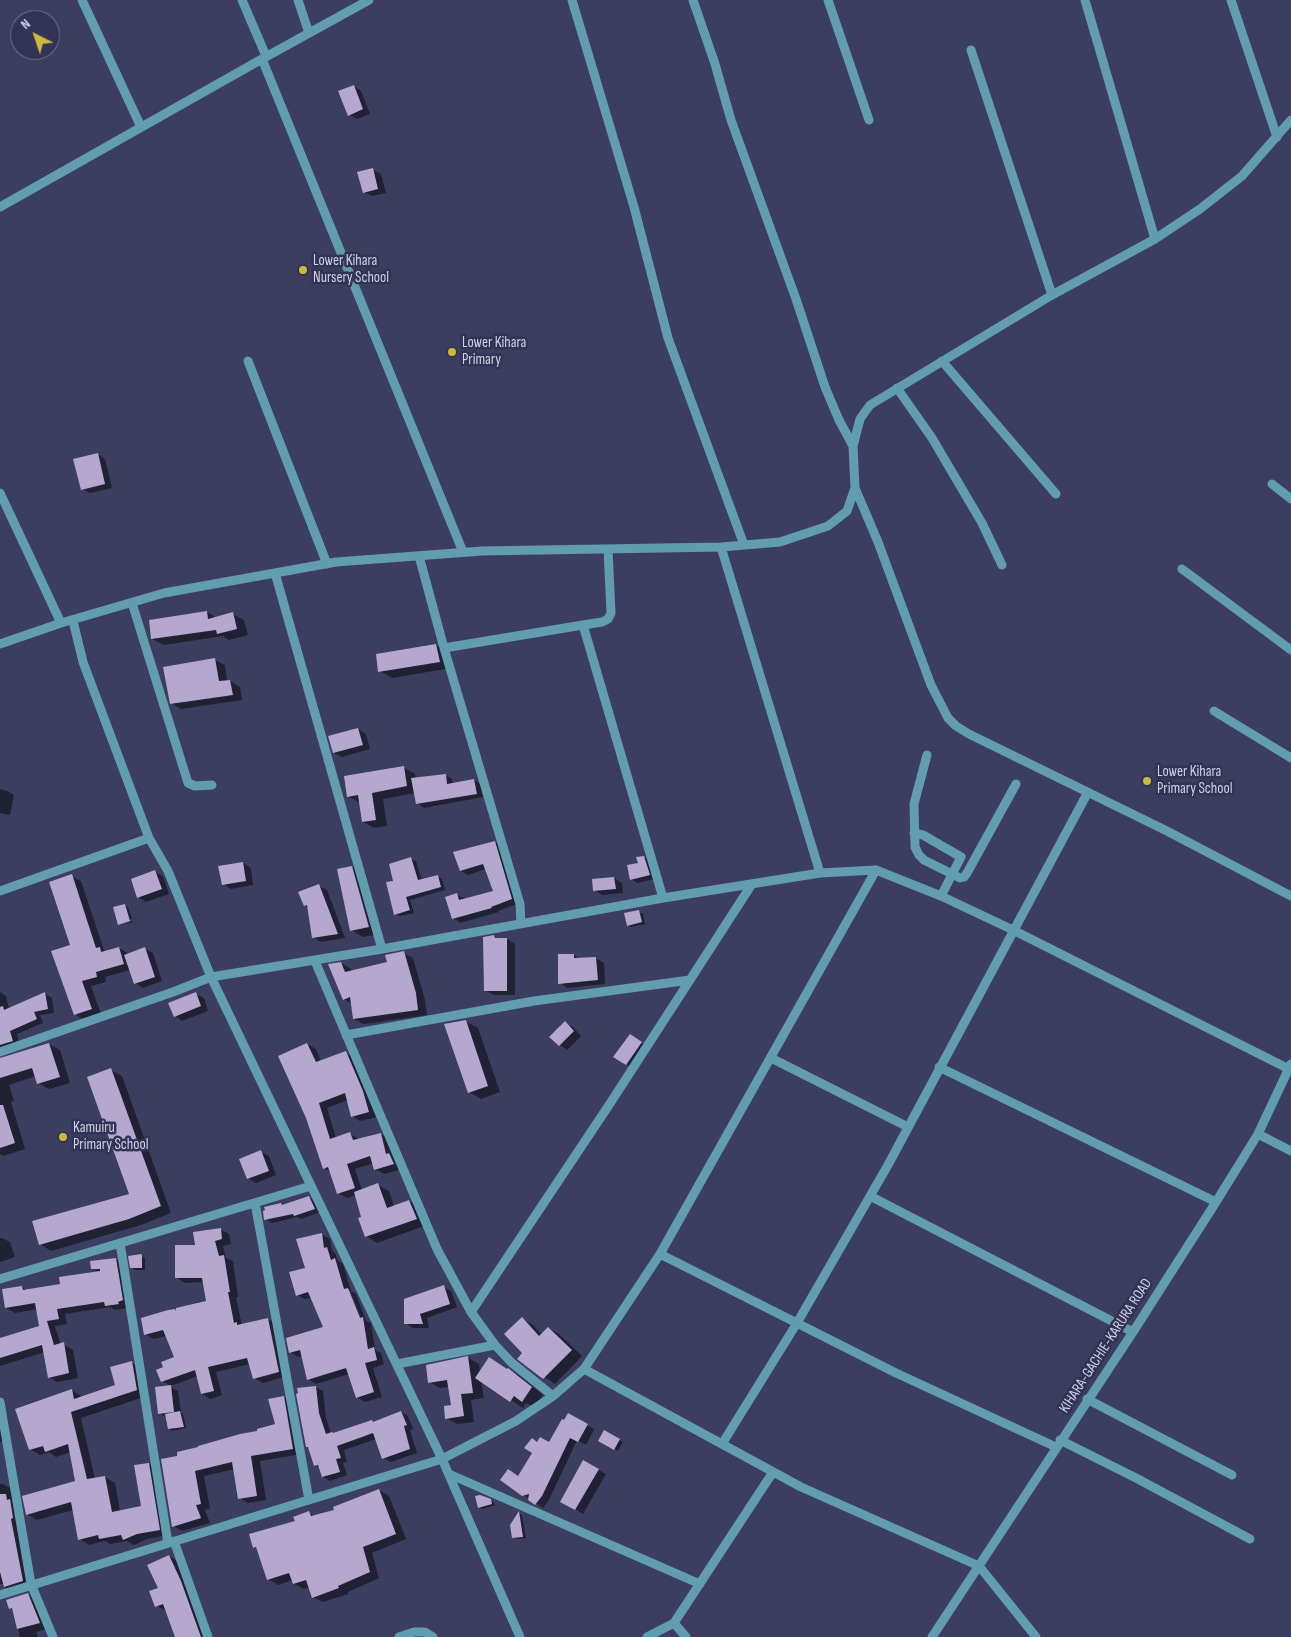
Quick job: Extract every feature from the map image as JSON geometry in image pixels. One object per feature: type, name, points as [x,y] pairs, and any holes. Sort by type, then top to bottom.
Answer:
[{"type":"street","points":[[82,0],[141,127]]},
{"type":"street","points":[[242,0],[463,552]]},
{"type":"street","points":[[298,0],[309,33]]},
{"type":"street","points":[[572,0],[634,207],[668,338],[744,545]]},
{"type":"street","points":[[693,0],[715,64],[731,120],[796,299],[825,387],[839,420],[853,446]]},
{"type":"street","points":[[828,0],[869,120]]},
{"type":"street","points":[[1085,0],[1155,238]]},
{"type":"street","points":[[1231,0],[1277,137]]},
{"type":"street","points":[[0,207],[364,1]]},
{"type":"street","points":[[971,50],[1052,295]]},
{"type":"street","points":[[1291,120],[1242,176],[1200,209],[1155,238],[1052,295],[870,405],[860,419],[853,446],[855,488],[878,542],[931,685],[948,718],[956,726],[969,734],[1167,830],[1291,896]]},
{"type":"street","points":[[248,361],[327,564]]},
{"type":"street","points":[[942,361],[1056,494]]},
{"type":"street","points":[[897,388],[932,438],[982,523],[1002,565]]},
{"type":"street","points":[[1272,484],[1291,499]]},
{"type":"street","points":[[0,644],[61,623],[164,593],[327,564],[463,552],[721,547],[780,542],[828,526],[847,511],[855,488]]},
{"type":"street","points":[[0,493],[61,623]]},
{"type":"street","points":[[721,547],[820,872]]},
{"type":"street","points":[[444,648],[602,622],[608,619],[611,613],[608,549]]},
{"type":"street","points":[[420,556],[444,648],[520,904],[521,924]]},
{"type":"street","points":[[1182,568],[1291,650]]},
{"type":"street","points":[[275,573],[382,949]]},
{"type":"street","points":[[132,603],[188,782],[195,786],[212,785]]},
{"type":"street","points":[[73,621],[83,662],[150,838],[168,871],[211,976],[449,1474],[520,1637]]},
{"type":"street","points":[[583,625],[663,898]]},
{"type":"street","points":[[1214,711],[1291,758]]},
{"type":"street","points":[[927,755],[914,804],[915,847],[924,860],[960,878],[964,877],[967,873],[1016,784]]},
{"type":"street","points":[[722,1444],[797,1323],[870,1196],[1088,792]]},
{"type":"street","points":[[914,833],[923,835],[959,854],[961,860],[941,896]]},
{"type":"street","points":[[0,891],[150,838]]},
{"type":"street","points":[[0,1594],[442,1459],[516,1421],[553,1396],[584,1370],[660,1254],[876,870]]},
{"type":"street","points":[[0,1052],[173,992],[211,976],[382,949],[663,898],[820,872],[876,870],[941,896],[1013,930],[1290,1067]]},
{"type":"street","points":[[471,1312],[611,1102],[752,884]]},
{"type":"street","points":[[315,960],[437,1249],[471,1312],[495,1345],[512,1363],[553,1396]]},
{"type":"street","points":[[346,1035],[534,1001],[690,980]]},
{"type":"street","points":[[770,1058],[908,1127]]},
{"type":"street","points":[[939,1067],[1216,1202]]},
{"type":"street","name":"KIHARA-GACHIE-KARURA ROAD","points":[[936,1635],[978,1566],[1133,1332],[1216,1202],[1258,1134],[1290,1067]]},
{"type":"street","points":[[1258,1134],[1291,1151]]},
{"type":"street","points":[[0,1279],[312,1186]]},
{"type":"street","points":[[870,1196],[1133,1332]]},
{"type":"street","points":[[255,1203],[309,1500]]},
{"type":"street","points":[[120,1243],[171,1542],[208,1637]]},
{"type":"street","points":[[660,1254],[896,1373],[1136,1478],[1250,1539]]},
{"type":"street","points":[[397,1364],[495,1345]]},
{"type":"street","points":[[584,1370],[801,1487],[978,1566],[1036,1637]]},
{"type":"street","points":[[1087,1399],[1232,1475]]},
{"type":"street","points":[[0,1402],[31,1584],[53,1637]]},
{"type":"street","points":[[647,1637],[674,1624],[773,1472]]},
{"type":"street","points":[[449,1474],[700,1584]]},
{"type":"street","points":[[674,1624],[686,1637]]},
{"type":"street","points":[[399,1637],[414,1632],[425,1632],[433,1637]]},
{"type":"building","points":[[354,85],[363,109],[348,116],[338,91]]},
{"type":"building","points":[[373,168],[378,189],[363,193],[357,172]]},
{"type":"building","points":[[98,453],[105,484],[81,490],[73,459]]},
{"type":"building","points":[[207,611],[208,619],[233,612],[237,629],[217,634],[216,630],[151,639],[149,620]]},
{"type":"building","points":[[436,644],[440,662],[378,672],[376,654]]},
{"type":"building","points":[[215,658],[219,681],[230,680],[233,695],[170,704],[163,667]]},
{"type":"building","points":[[358,728],[363,745],[333,753],[328,736]]},
{"type":"building","points":[[404,766],[407,786],[372,793],[376,820],[362,822],[358,795],[347,797],[344,776]]},
{"type":"building","points":[[446,774],[447,784],[474,779],[477,794],[416,804],[411,778]]},
{"type":"building","points":[[495,841],[512,899],[492,908],[452,919],[445,897],[457,893],[459,900],[493,891],[483,864],[460,871],[453,852]]},
{"type":"building","points":[[644,856],[650,875],[630,880],[627,865],[638,863],[636,857]]},
{"type":"building","points":[[411,857],[418,880],[438,875],[441,887],[406,897],[410,910],[394,915],[386,882],[393,881],[389,864]]},
{"type":"building","points":[[243,862],[246,881],[222,885],[218,866]]},
{"type":"building","points":[[352,866],[369,927],[350,931],[337,869]]},
{"type":"building","points":[[155,870],[162,889],[137,898],[131,879]]},
{"type":"building","points":[[72,874],[96,948],[100,947],[101,952],[119,947],[124,964],[96,972],[97,977],[82,981],[92,1009],[74,1015],[51,951],[70,945],[49,882]]},
{"type":"building","points":[[614,877],[616,889],[593,891],[592,879]]},
{"type":"building","points":[[319,884],[338,934],[312,938],[307,905],[304,906],[298,892]]},
{"type":"building","points":[[125,904],[130,921],[118,925],[113,907]]},
{"type":"building","points":[[639,910],[642,922],[627,926],[624,913]]},
{"type":"building","points":[[494,935],[495,938],[507,938],[507,991],[484,991],[483,937]]},
{"type":"building","points":[[145,947],[155,977],[134,984],[124,955]]},
{"type":"building","points":[[404,951],[416,993],[418,1010],[353,1019],[350,997],[343,1000],[328,964],[341,962],[345,972],[387,962],[385,955]]},
{"type":"building","points":[[558,954],[574,954],[574,958],[596,957],[598,980],[558,984]]},
{"type":"building","points":[[45,992],[48,1009],[34,1012],[37,1019],[10,1031],[13,1041],[0,1045],[0,1007],[3,1006],[4,1010]]},
{"type":"building","points":[[196,992],[201,1006],[174,1017],[168,1003]]},
{"type":"building","points":[[466,1020],[488,1086],[468,1093],[444,1024]]},
{"type":"building","points":[[565,1021],[574,1031],[559,1046],[549,1037]]},
{"type":"building","points":[[630,1034],[642,1042],[626,1065],[613,1057]]},
{"type":"building","points":[[49,1043],[60,1077],[37,1084],[32,1068],[0,1078],[0,1058]]},
{"type":"building","points":[[307,1043],[316,1062],[346,1051],[363,1091],[369,1112],[351,1117],[345,1093],[319,1103],[330,1139],[350,1132],[353,1140],[381,1133],[386,1154],[389,1153],[394,1164],[374,1170],[370,1156],[347,1164],[355,1188],[337,1194],[328,1167],[323,1169],[306,1118],[278,1056]]},
{"type":"building","points":[[111,1068],[161,1206],[129,1219],[39,1245],[32,1221],[129,1194],[87,1077]]},
{"type":"building","points":[[0,1105],[3,1105],[15,1143],[0,1148]]},
{"type":"building","points":[[261,1150],[269,1171],[247,1179],[239,1159]]},
{"type":"building","points":[[378,1183],[387,1208],[409,1200],[417,1219],[365,1237],[358,1218],[361,1217],[354,1192]]},
{"type":"building","points":[[309,1196],[315,1209],[294,1216],[293,1214],[264,1220],[264,1207],[281,1203],[282,1205]]},
{"type":"building","points":[[221,1228],[222,1239],[215,1241],[219,1256],[224,1255],[234,1323],[237,1322],[237,1325],[268,1318],[279,1372],[253,1379],[247,1358],[208,1367],[214,1391],[201,1394],[195,1370],[161,1382],[156,1370],[163,1367],[161,1362],[174,1357],[163,1330],[144,1335],[141,1318],[168,1310],[175,1309],[176,1311],[176,1308],[206,1301],[202,1278],[175,1278],[175,1245],[195,1245],[193,1232]]},
{"type":"building","points":[[322,1233],[324,1248],[327,1247],[331,1260],[335,1258],[344,1289],[348,1288],[360,1318],[363,1317],[368,1349],[374,1347],[377,1360],[365,1363],[374,1392],[356,1398],[346,1368],[307,1380],[300,1350],[289,1353],[286,1338],[323,1327],[308,1292],[296,1296],[289,1272],[305,1268],[296,1239]]},
{"type":"building","points":[[141,1254],[142,1268],[130,1268],[128,1256]]},
{"type":"building","points":[[116,1258],[123,1300],[118,1302],[119,1304],[105,1306],[104,1302],[57,1309],[59,1319],[47,1321],[54,1345],[64,1342],[69,1373],[48,1378],[42,1345],[0,1358],[0,1338],[39,1326],[35,1303],[5,1308],[2,1289],[22,1286],[23,1290],[60,1284],[59,1277],[100,1271],[100,1269],[91,1269],[90,1261]]},
{"type":"building","points":[[444,1285],[450,1304],[420,1314],[423,1324],[404,1324],[404,1299]]},
{"type":"building","points":[[522,1317],[539,1336],[548,1327],[572,1350],[543,1379],[517,1359],[522,1353],[504,1334]]},
{"type":"building","points":[[468,1356],[473,1393],[461,1394],[464,1416],[445,1419],[444,1406],[451,1405],[447,1380],[428,1383],[426,1365]]},
{"type":"building","points":[[489,1357],[508,1368],[532,1387],[522,1402],[514,1396],[510,1402],[475,1378]]},
{"type":"building","points":[[132,1361],[137,1390],[71,1412],[87,1479],[105,1476],[112,1512],[141,1506],[134,1465],[149,1463],[160,1530],[137,1534],[123,1540],[121,1535],[99,1539],[98,1535],[78,1540],[71,1502],[26,1515],[22,1496],[75,1481],[68,1444],[45,1452],[43,1446],[29,1450],[15,1409],[72,1389],[74,1399],[115,1385],[110,1367]]},
{"type":"building","points":[[171,1385],[174,1412],[158,1414],[155,1387]]},
{"type":"building","points":[[316,1386],[319,1413],[326,1434],[372,1420],[373,1422],[401,1411],[407,1425],[404,1426],[410,1449],[382,1459],[373,1433],[337,1446],[341,1458],[336,1459],[340,1472],[322,1477],[318,1465],[314,1466],[308,1447],[306,1447],[296,1394],[298,1393],[297,1388]]},
{"type":"building","points":[[284,1396],[293,1449],[251,1456],[257,1496],[238,1499],[232,1462],[195,1471],[201,1504],[196,1505],[201,1518],[172,1527],[161,1459],[177,1456],[177,1452],[257,1431],[257,1429],[275,1424],[268,1399]]},
{"type":"building","points":[[180,1411],[184,1427],[168,1429],[165,1414]]},
{"type":"building","points":[[568,1413],[588,1424],[578,1442],[570,1438],[542,1496],[535,1505],[528,1500],[529,1494],[522,1496],[500,1480],[508,1469],[518,1476],[532,1453],[524,1448],[532,1438],[537,1442],[540,1437],[549,1442],[562,1419],[564,1420]]},
{"type":"building","points":[[604,1430],[620,1439],[614,1450],[598,1441]]},
{"type":"building","points":[[583,1460],[599,1469],[575,1510],[560,1502]]},
{"type":"building","points":[[379,1489],[396,1534],[363,1547],[370,1572],[338,1586],[339,1588],[312,1598],[306,1580],[293,1584],[289,1573],[267,1580],[256,1547],[253,1548],[249,1534],[295,1521],[293,1517],[309,1511],[311,1516],[334,1510],[333,1507]]},
{"type":"building","points":[[0,1494],[6,1494],[7,1500],[10,1499],[13,1518],[11,1519],[23,1581],[4,1587],[0,1572]]},
{"type":"building","points":[[480,1495],[491,1499],[492,1504],[478,1508],[475,1496]]},
{"type":"building","points":[[519,1511],[523,1537],[512,1538],[510,1525]]},
{"type":"building","points":[[169,1555],[181,1581],[201,1637],[175,1637],[163,1604],[155,1607],[149,1591],[158,1588],[147,1565]]},
{"type":"building","points":[[28,1593],[40,1623],[17,1629],[12,1608],[9,1609],[6,1600]]},
{"type":"place","name":"Lower Kihara Nursery School","points":[[303,270]]},
{"type":"place","name":"Lower Kihara Primary","points":[[452,352]]},
{"type":"place","name":"Lower Kihara Primary School","points":[[1147,781]]},
{"type":"place","name":"Kamuiru Primary School","points":[[63,1137]]}]
